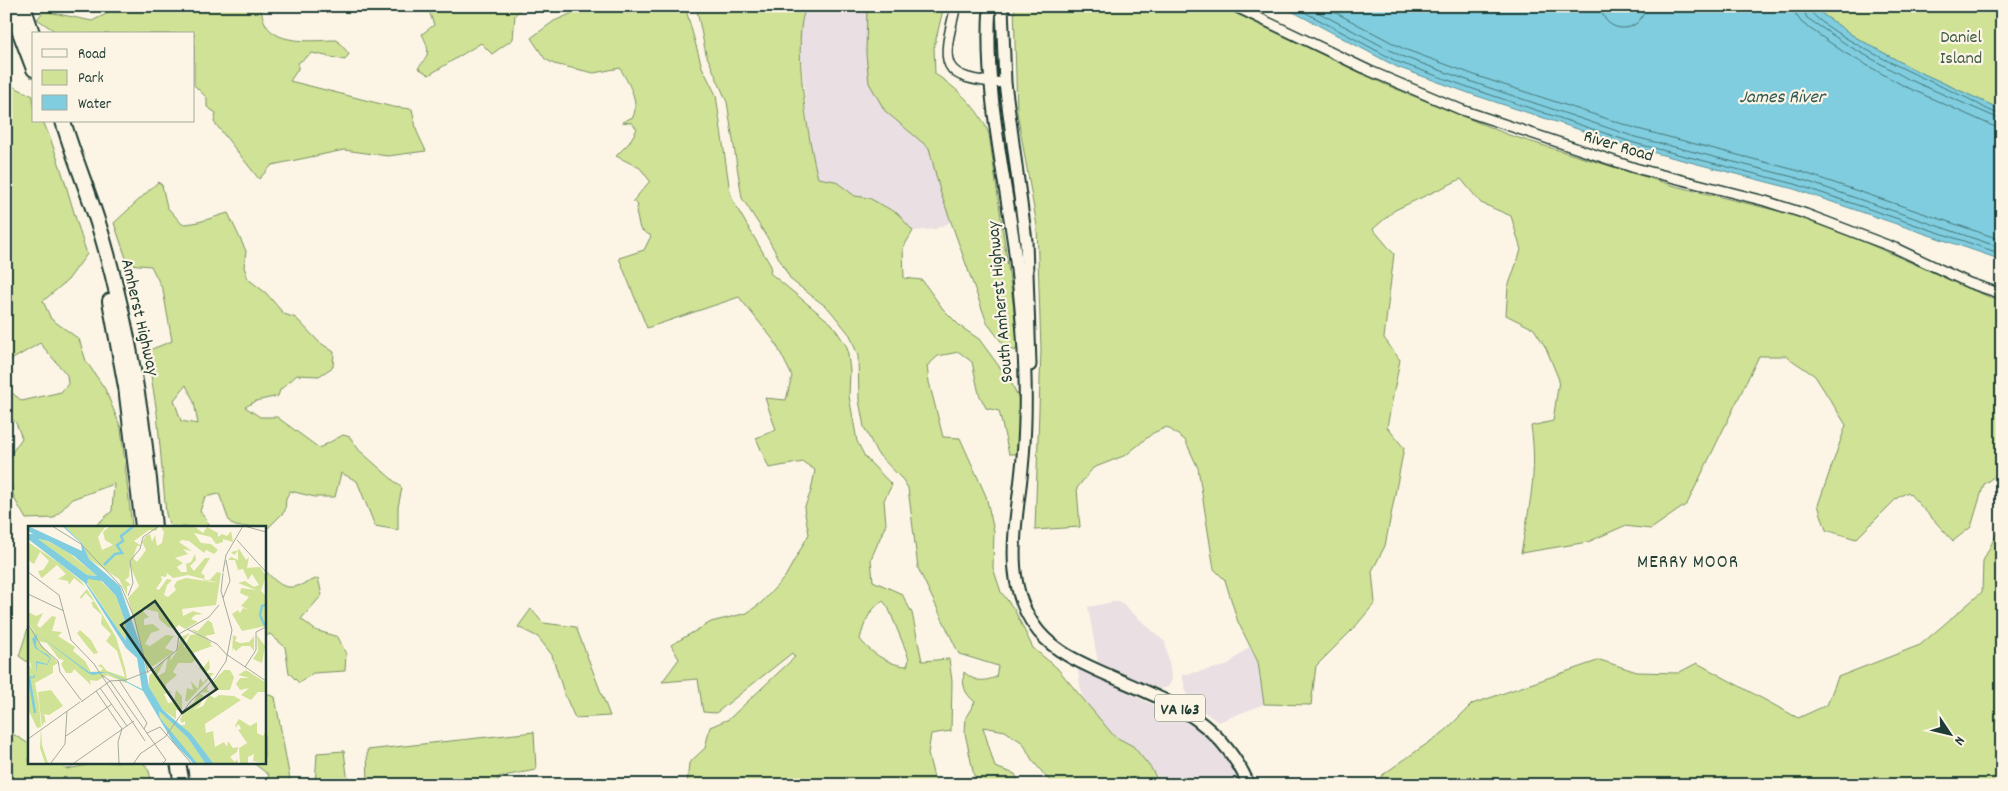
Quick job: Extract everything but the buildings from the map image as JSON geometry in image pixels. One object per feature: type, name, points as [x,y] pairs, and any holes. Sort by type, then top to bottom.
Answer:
[{"type":"highway","points":[[10,6],[32,64]]},
{"type":"highway","points":[[23,6],[32,33]]},
{"type":"highway","name":"Amherst Highway","points":[[53,122],[80,195],[110,303],[126,387],[143,526]]},
{"type":"highway","name":"Amherst Highway","points":[[63,122],[104,242],[132,352],[146,441],[154,526]]},
{"type":"highway","points":[[169,764],[172,785]]},
{"type":"highway","points":[[178,764],[182,785]]},
{"type":"main road","name":"South Amherst Highway","points":[[990,6],[991,82],[1014,246],[1022,329],[1024,438],[1014,570],[1019,595],[1031,621],[1054,647],[1084,664],[1176,705],[1212,730],[1234,756],[1249,785]]},
{"type":"main road","name":"South Amherst Highway","points":[[1002,6],[1005,83],[1026,241],[1030,331],[1031,447],[1019,595]]},
{"type":"street","points":[[956,6],[948,44],[950,65],[961,77],[1005,83]]},
{"type":"street","name":"River Road","points":[[1234,6],[1370,71],[1462,110],[1635,168],[1756,198],[1806,214],[1895,248],[1969,283],[2002,294]]},
{"type":"shaded area","points":[[807,6],[867,6],[868,25],[885,111],[929,148],[951,222],[935,229],[913,231],[897,212],[869,198],[855,196],[835,181],[818,178],[811,154],[799,38]]},
{"type":"shaded area","points":[[1119,601],[1165,642],[1172,680],[1168,687],[1159,689],[1098,663],[1088,607]]},
{"type":"shaded area","points":[[1249,647],[1258,662],[1264,704],[1218,722],[1188,700],[1182,675],[1226,666]]},
{"type":"shaded area","points":[[1077,667],[1187,722],[1203,733],[1220,749],[1235,770],[1241,785],[1160,783],[1151,768],[1133,746],[1114,736],[1097,718],[1082,696]]},
{"type":"green space","points":[[92,6],[259,6],[266,25],[272,32],[289,39],[309,41],[337,40],[349,54],[345,60],[312,53],[298,63],[298,69],[290,81],[393,107],[412,109],[417,132],[426,151],[388,156],[344,150],[272,165],[259,179],[214,122],[216,113],[207,107],[207,98],[195,86],[195,32],[56,32],[37,19],[44,11],[92,21],[108,13]]},
{"type":"green space","points":[[442,6],[443,12],[455,10],[458,6],[524,6],[515,15],[513,39],[492,54],[481,43],[429,75],[418,68],[428,52],[422,34],[434,25],[428,8]]},
{"type":"green space","points":[[589,6],[685,6],[702,67],[716,95],[730,192],[734,203],[771,266],[770,273],[832,324],[847,347],[850,371],[849,396],[857,441],[865,457],[892,485],[884,500],[886,524],[871,559],[873,581],[902,594],[912,613],[922,661],[949,659],[952,681],[951,731],[931,734],[928,754],[936,785],[687,785],[689,763],[705,748],[710,727],[729,719],[795,657],[792,653],[716,713],[703,712],[698,679],[662,682],[679,659],[671,645],[711,622],[747,613],[761,603],[785,577],[809,534],[804,509],[811,491],[815,470],[803,462],[769,468],[756,438],[776,430],[765,398],[786,400],[792,376],[775,342],[739,297],[647,328],[619,258],[644,250],[651,236],[640,229],[636,212],[638,205],[633,201],[650,181],[640,168],[616,156],[629,143],[637,129],[632,123],[622,122],[633,117],[635,111],[634,98],[620,68],[594,73],[554,64],[545,59],[531,38],[554,21]],"holes":[[[883,601],[888,607],[907,653],[909,660],[907,666],[887,661],[869,649],[860,639],[865,622],[874,608]]]},
{"type":"green space","points":[[696,6],[807,6],[802,20],[800,39],[801,63],[806,116],[818,178],[835,181],[855,196],[869,198],[897,213],[913,231],[903,248],[904,278],[922,280],[943,309],[961,327],[979,339],[1012,384],[1021,403],[1020,454],[1009,454],[999,411],[986,408],[979,394],[972,362],[959,352],[938,356],[927,366],[929,382],[943,437],[960,438],[986,496],[994,531],[993,568],[1001,592],[1014,609],[1033,648],[1057,668],[1114,736],[1133,746],[1151,768],[1159,783],[1163,785],[1053,785],[1032,760],[1023,743],[1005,731],[983,727],[995,767],[1015,774],[1020,785],[976,785],[965,733],[966,717],[975,702],[968,695],[965,688],[963,681],[964,672],[972,678],[987,680],[996,677],[998,666],[959,654],[918,568],[908,488],[903,480],[877,453],[864,427],[859,400],[858,356],[850,335],[829,309],[791,280],[742,198],[727,102],[706,54]]},
{"type":"green space","points":[[867,6],[944,6],[934,47],[935,74],[967,100],[980,116],[989,134],[1014,309],[1018,345],[1015,351],[1003,344],[987,323],[940,191],[929,148],[885,111],[869,83],[866,54]]},
{"type":"green space","points":[[1014,6],[1220,6],[1384,84],[1509,135],[1675,186],[1795,215],[1844,233],[1996,300],[1998,311],[2002,313],[2002,471],[1984,484],[1971,527],[1953,541],[1908,492],[1897,498],[1856,539],[1826,530],[1818,505],[1846,425],[1815,376],[1786,356],[1759,356],[1687,504],[1651,529],[1624,526],[1588,542],[1521,553],[1530,505],[1533,475],[1534,459],[1531,426],[1553,421],[1559,380],[1546,348],[1534,329],[1506,315],[1508,287],[1521,250],[1511,216],[1481,203],[1461,179],[1395,210],[1373,229],[1394,254],[1384,338],[1400,360],[1387,427],[1404,448],[1385,546],[1372,571],[1375,603],[1354,628],[1316,666],[1311,705],[1264,704],[1258,662],[1238,622],[1225,580],[1214,569],[1198,468],[1185,440],[1167,427],[1153,433],[1126,455],[1093,468],[1077,488],[1080,527],[1035,530],[1041,350],[1037,226],[1017,112]]},
{"type":"green space","name":"Daniel Island","points":[[1811,6],[2002,6],[2002,110],[1913,69],[1855,37]]},
{"type":"green space","points":[[6,83],[32,96],[32,122],[43,122],[50,137],[87,254],[68,280],[43,301],[51,319],[79,339],[86,361],[105,389],[121,428],[132,526],[95,526],[112,511],[114,484],[72,499],[54,518],[26,519],[14,498],[6,461],[22,438],[16,423],[6,413],[6,382],[11,392],[22,401],[61,392],[68,384],[67,375],[40,343],[6,363]]},
{"type":"green space","points":[[158,182],[162,185],[167,207],[182,224],[200,222],[228,213],[246,251],[244,267],[248,279],[266,293],[284,314],[296,318],[319,342],[334,352],[333,367],[319,376],[297,375],[280,390],[278,396],[256,401],[245,407],[260,417],[277,417],[319,448],[343,435],[350,437],[359,450],[402,488],[398,507],[398,530],[375,526],[357,481],[341,473],[335,497],[315,497],[290,491],[286,498],[285,511],[265,531],[265,526],[235,526],[231,524],[219,494],[205,497],[200,511],[210,526],[170,526],[166,514],[157,413],[147,351],[172,341],[163,290],[151,266],[128,264],[114,223]],"holes":[[[186,385],[194,402],[198,424],[181,421],[174,400]]]},
{"type":"green space","points":[[1998,531],[2002,531],[2002,785],[1381,785],[1381,776],[1445,731],[1472,704],[1600,660],[1637,672],[1678,673],[1697,663],[1798,718],[1827,705],[1838,677],[1920,645],[1982,592],[1983,561]]},
{"type":"green space","points":[[265,570],[277,582],[288,587],[301,585],[318,578],[322,595],[301,619],[315,630],[338,637],[346,654],[345,671],[313,673],[299,683],[289,673],[285,647],[270,634],[265,636]]},
{"type":"green space","points":[[531,609],[543,623],[576,627],[610,716],[575,718],[564,693],[552,655],[538,637],[518,627]]},
{"type":"green space","points":[[28,628],[28,662],[19,656]]},
{"type":"green space","points":[[265,693],[275,697],[291,785],[264,785],[269,775],[255,764],[265,764]]},
{"type":"green space","points":[[534,732],[536,770],[498,777],[498,785],[366,785],[368,783],[367,750]]},
{"type":"green space","points":[[13,734],[28,743],[28,764],[59,764],[67,769],[93,764],[144,764],[149,771],[152,785],[6,785],[6,738]]},
{"type":"green space","points":[[344,751],[347,775],[352,785],[315,785],[317,753]]},
{"type":"water","name":"James River","points":[[1282,6],[1617,6],[1624,10],[1626,6],[1811,6],[1855,37],[1913,69],[2002,110],[2002,260],[1794,189],[1632,147],[1474,95],[1397,67]]},
{"type":"district","name":"MERRY MOOR","points":[[1688,560]]}]
